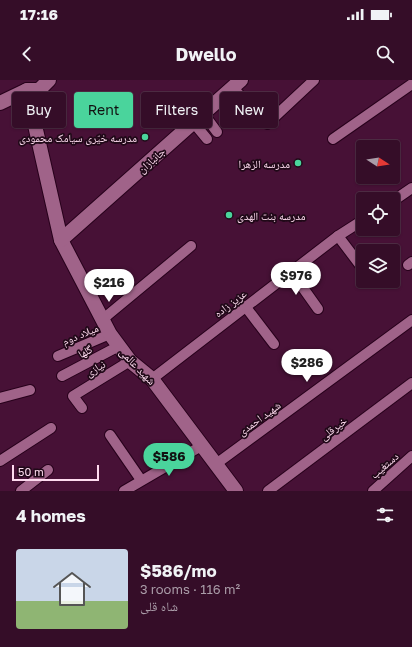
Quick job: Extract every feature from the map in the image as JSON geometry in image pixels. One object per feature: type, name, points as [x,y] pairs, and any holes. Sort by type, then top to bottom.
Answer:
[{"type":"main road","points":[[1,100],[27,83],[39,90],[49,80]]},
{"type":"main road","name":"شهید عالمی","points":[[27,83],[61,240],[110,334],[130,361],[152,379],[236,491]]},
{"type":"main road","name":"جانبازان","points":[[212,105],[237,84]]},
{"type":"main road","name":"جانبازان","points":[[61,240],[186,128]]},
{"type":"street","points":[[237,84],[267,124],[314,80]]},
{"type":"street","points":[[333,139],[412,84]]},
{"type":"street","points":[[202,128],[207,139]]},
{"type":"street","points":[[212,128],[217,132]]},
{"type":"street","points":[[400,196],[412,188]]},
{"type":"street","name":"عزیز زاده","points":[[152,379],[291,271],[356,224]]},
{"type":"street","points":[[338,236],[356,260]]},
{"type":"street","points":[[103,319],[192,246]]},
{"type":"street","points":[[291,271],[318,309]]},
{"type":"street","points":[[245,306],[274,344]]},
{"type":"street","name":"شهید احمدی","points":[[216,464],[412,320]]},
{"type":"street","name":"میلاد دوم","points":[[58,356],[110,334]]},
{"type":"street","name":"گلها","points":[[62,376],[119,346]]},
{"type":"street","name":"نیازی","points":[[82,408],[73,396],[130,361]]},
{"type":"street","name":"خیرقلی","points":[[268,491],[412,383]]},
{"type":"street","points":[[0,398],[30,390]]},
{"type":"street","points":[[0,461],[51,428]]},
{"type":"street","points":[[110,435],[141,480]]},
{"type":"street","points":[[130,490],[141,480],[203,445]]},
{"type":"street","name":"دستغیب","points":[[373,491],[412,456]]},
{"type":"street","points":[[21,491],[48,470]]},
{"type":"place","name":"مدرسه خیّری سیامک محمودی","points":[[145,137]]},
{"type":"place","name":"مدرسه الزهرا","points":[[298,163]]},
{"type":"place","name":"مدرسه بنت الهدی","points":[[229,215]]}]
